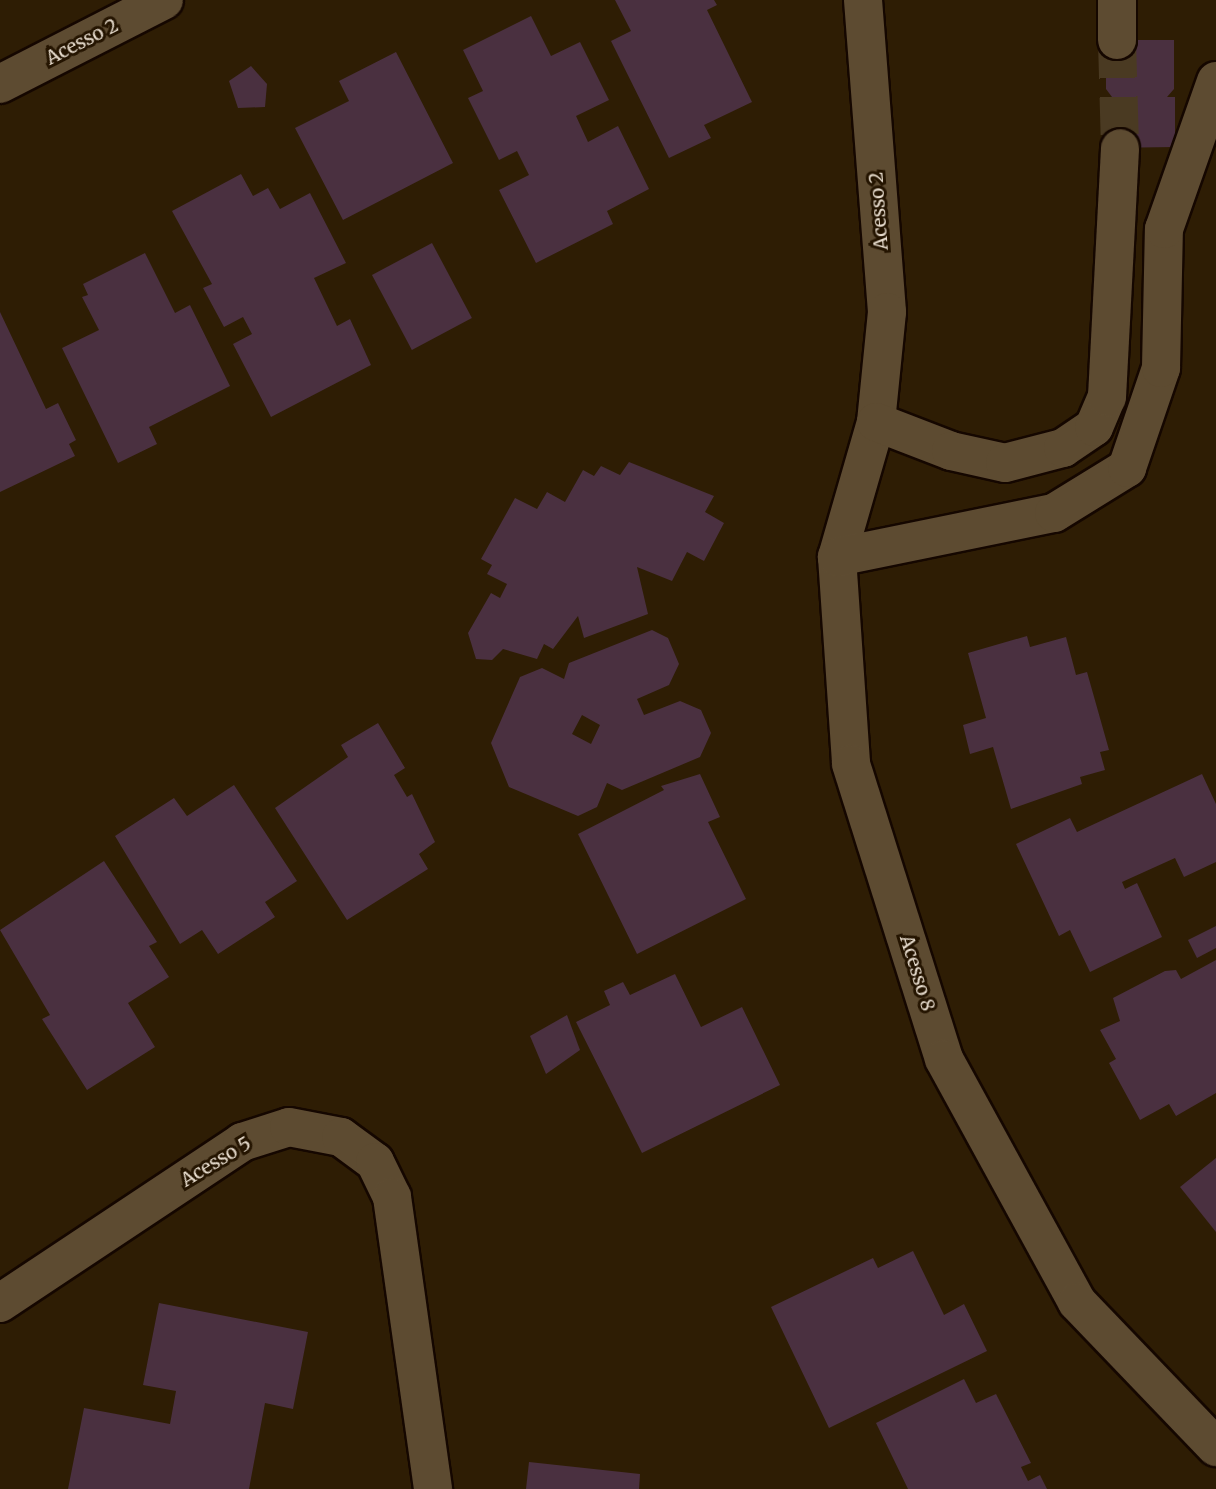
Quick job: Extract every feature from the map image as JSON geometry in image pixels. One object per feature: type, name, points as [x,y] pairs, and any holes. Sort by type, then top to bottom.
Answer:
[{"type":"street","name":"Acesso 2","points":[[0,84],[164,0]]},
{"type":"street","name":"Acesso 2","points":[[863,0],[887,312],[876,422]]},
{"type":"street","points":[[1116,0],[1117,40]]},
{"type":"street","points":[[837,557],[1054,513],[1127,468],[1161,368],[1164,229],[1216,80]]},
{"type":"street","points":[[876,422],[951,451],[1005,463],[1063,449],[1094,427],[1107,397],[1120,148]]},
{"type":"street","name":"Acesso 8","points":[[876,422],[837,557],[851,764],[944,1059],[1077,1302],[1216,1447]]},
{"type":"street","name":"Acesso 5","points":[[0,1303],[242,1142],[289,1127],[341,1137],[375,1162],[392,1197],[433,1489]]},
{"type":"building","points":[[615,0],[714,0],[717,5],[707,10],[752,102],[704,125],[711,138],[669,158],[611,41],[631,31]]},
{"type":"building","points":[[531,16],[551,56],[580,42],[609,100],[576,116],[588,142],[618,126],[649,189],[607,211],[613,224],[536,263],[499,190],[529,175],[517,151],[499,160],[468,98],[483,91],[463,50]]},
{"type":"building","points":[[1106,40],[1174,40],[1174,89],[1167,97],[1175,97],[1175,147],[1105,148],[1105,98],[1112,97],[1106,89]]},
{"type":"building","points":[[396,52],[453,163],[343,220],[295,128],[349,101],[339,81]]},
{"type":"building","points":[[251,66],[267,84],[265,107],[238,108],[229,81]]},
{"type":"building","points":[[241,174],[253,196],[268,188],[280,209],[310,193],[346,263],[314,278],[337,326],[350,319],[371,365],[271,417],[233,344],[252,334],[243,317],[224,327],[203,288],[212,284],[172,211]]},
{"type":"building","points":[[432,243],[472,318],[412,350],[372,275]]},
{"type":"building","points":[[145,253],[175,313],[190,305],[230,386],[149,427],[157,444],[118,463],[62,348],[99,330],[82,297],[88,295],[83,284]]},
{"type":"building","points":[[0,312],[46,409],[58,403],[76,440],[69,444],[75,456],[0,492]]},
{"type":"building","points":[[629,462],[714,496],[705,512],[724,523],[704,561],[687,552],[672,581],[637,567],[648,614],[584,638],[578,616],[553,649],[544,644],[537,659],[503,649],[492,660],[476,659],[468,633],[491,593],[500,598],[507,584],[487,574],[492,565],[481,559],[515,498],[537,509],[547,492],[565,502],[583,470],[594,476],[601,466],[620,475]]},
{"type":"building","points":[[652,630],[668,638],[679,664],[669,685],[637,699],[644,715],[680,701],[701,710],[711,733],[700,757],[622,790],[607,783],[597,807],[578,816],[509,787],[491,743],[520,677],[542,668],[564,679],[569,663]],"holes":[[[582,715],[600,725],[591,744],[572,734]]]},
{"type":"building","points":[[1027,636],[1030,647],[1066,637],[1076,675],[1087,672],[1109,750],[1100,752],[1105,770],[1080,777],[1082,784],[1011,809],[993,747],[970,754],[963,725],[986,718],[968,653]]},
{"type":"building","points":[[378,723],[405,768],[394,775],[407,797],[412,794],[435,842],[419,854],[428,869],[347,920],[275,808],[348,757],[341,745]]},
{"type":"building","points":[[700,774],[720,817],[708,822],[746,899],[637,954],[578,834],[664,790],[661,786]]},
{"type":"building","points":[[1202,774],[1216,804],[1216,862],[1184,877],[1175,858],[1122,882],[1125,889],[1137,883],[1162,937],[1090,972],[1070,930],[1059,936],[1016,844],[1070,818],[1077,832]]},
{"type":"building","points":[[234,785],[297,881],[265,902],[275,917],[218,954],[202,930],[180,944],[115,836],[174,798],[187,816]]},
{"type":"building","points":[[104,861],[157,942],[149,946],[169,977],[128,1003],[155,1047],[87,1090],[42,1019],[50,1015],[0,930]]},
{"type":"building","points":[[1216,926],[1216,948],[1197,958],[1188,940]]},
{"type":"building","points":[[1216,960],[1216,1093],[1176,1116],[1169,1104],[1140,1120],[1109,1063],[1116,1059],[1100,1030],[1120,1021],[1113,998],[1165,971],[1176,970],[1181,979]]},
{"type":"building","points":[[675,974],[701,1027],[742,1007],[780,1085],[642,1153],[576,1022],[610,1005],[604,991],[623,982],[630,995]]},
{"type":"building","points":[[567,1015],[580,1050],[546,1074],[530,1036]]},
{"type":"building","points":[[1216,1158],[1216,1232],[1180,1187]]},
{"type":"building","points":[[913,1251],[944,1315],[964,1304],[987,1351],[829,1428],[771,1307],[873,1258],[878,1268]]},
{"type":"building","points":[[159,1303],[308,1332],[293,1409],[265,1403],[249,1489],[68,1489],[84,1408],[170,1424],[176,1391],[143,1385]]},
{"type":"building","points":[[964,1379],[976,1403],[996,1394],[1031,1463],[1021,1467],[1028,1481],[1040,1475],[1047,1489],[908,1489],[876,1423]]},
{"type":"building","points":[[529,1462],[640,1474],[639,1489],[526,1489]]},
{"type":"tunnel","points":[[1117,40],[1120,148]]}]
